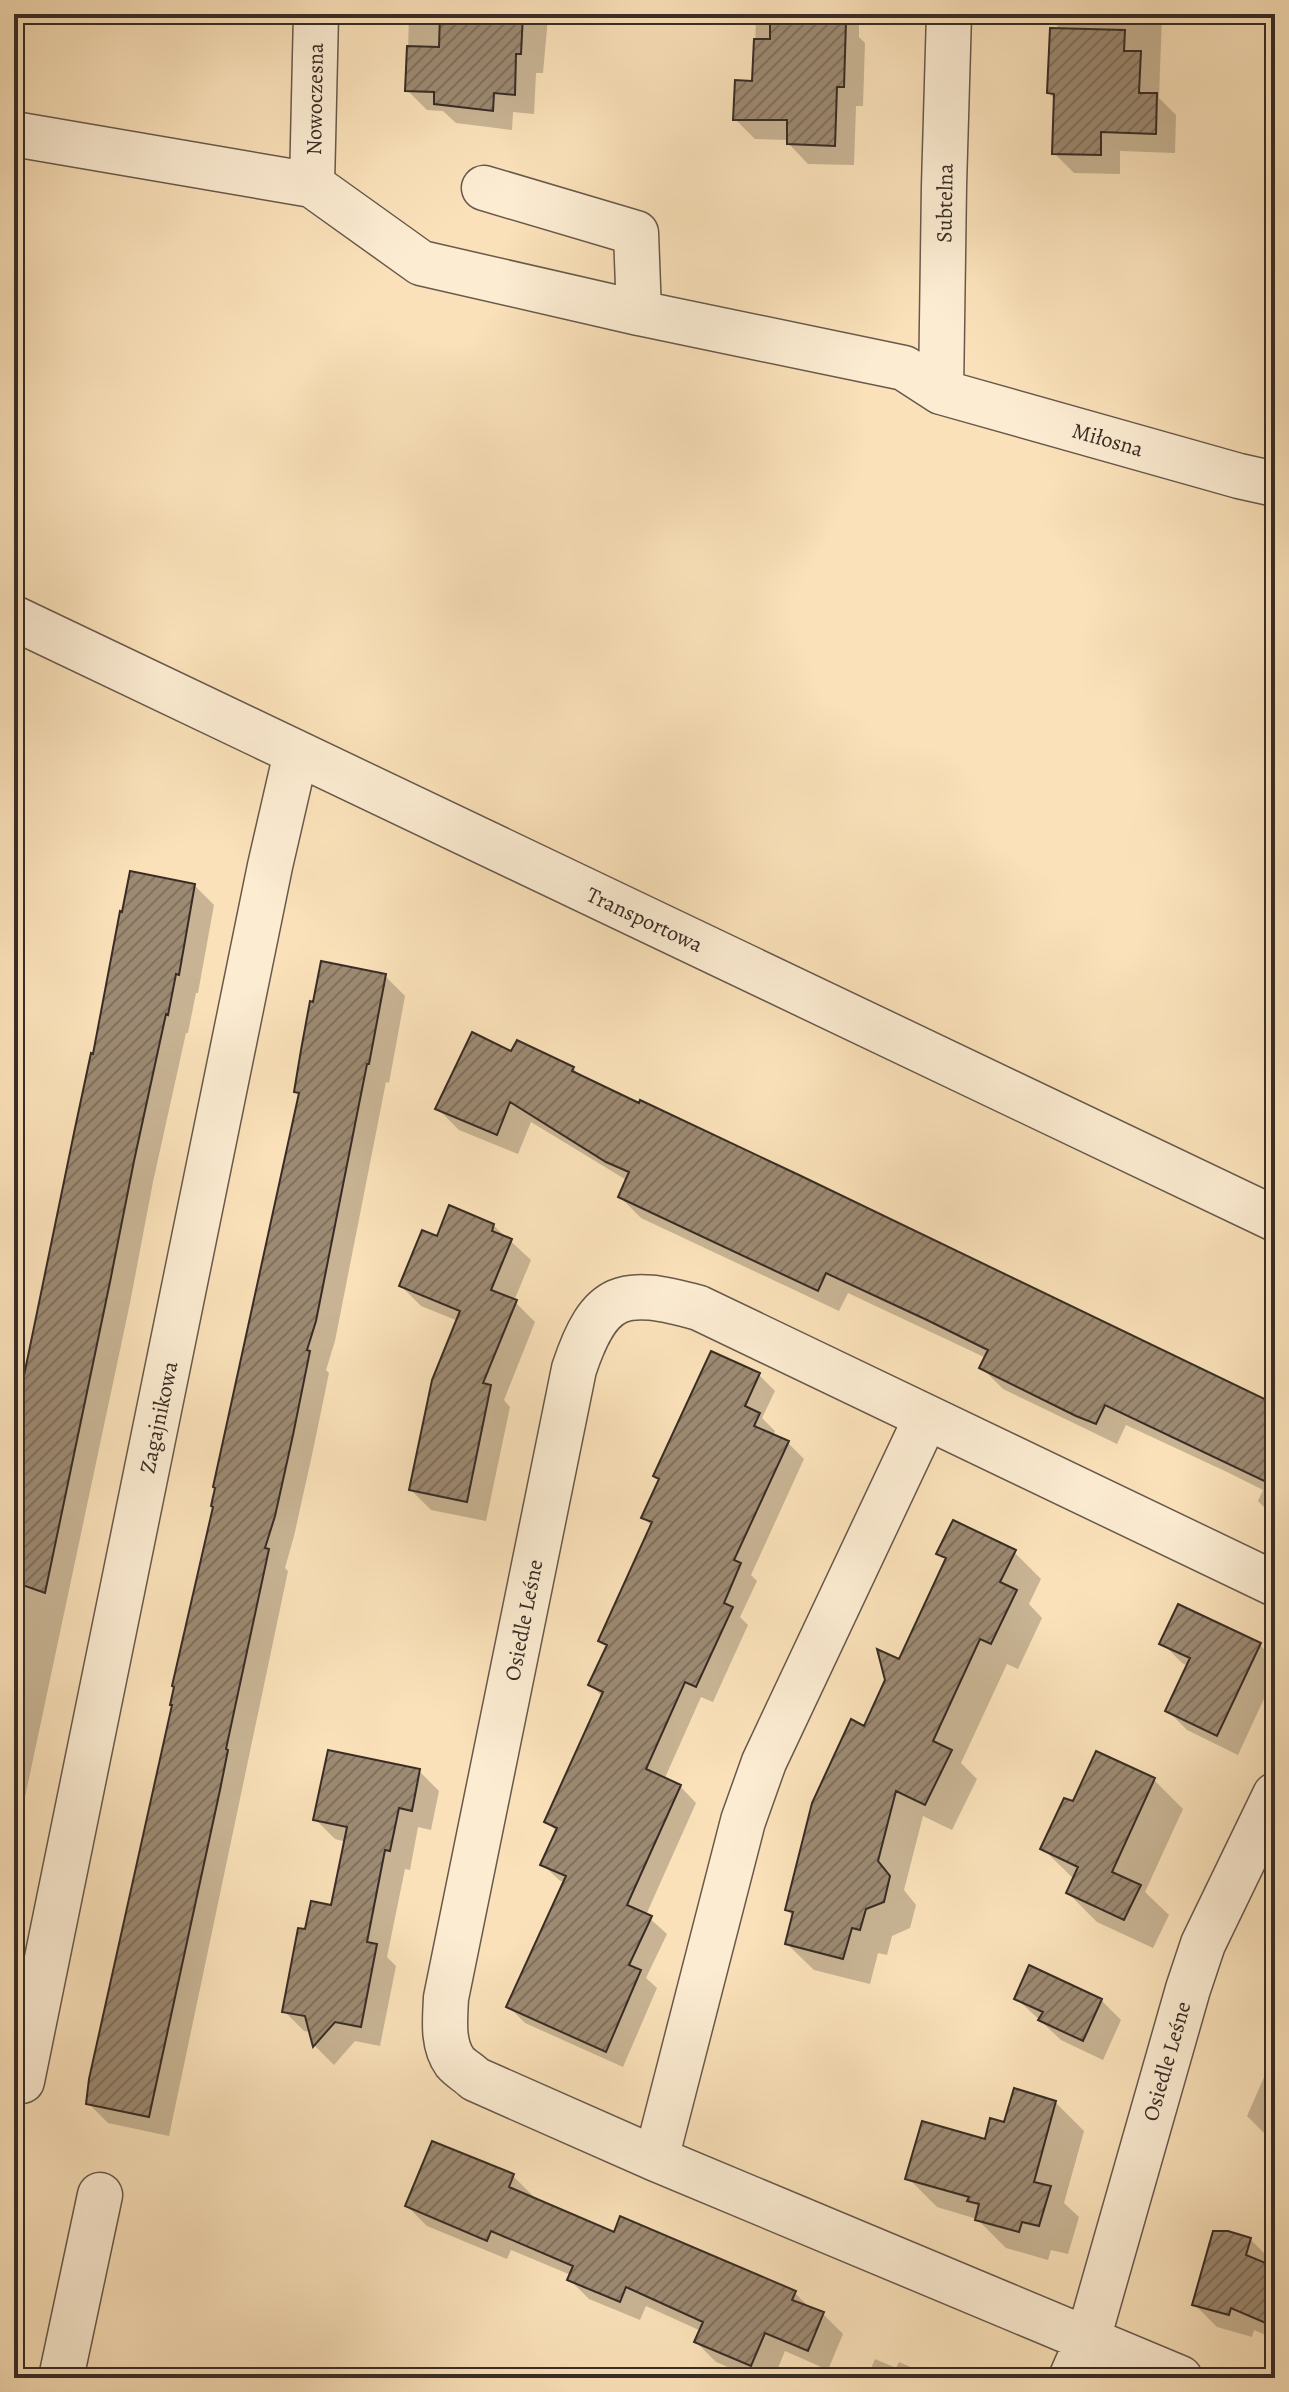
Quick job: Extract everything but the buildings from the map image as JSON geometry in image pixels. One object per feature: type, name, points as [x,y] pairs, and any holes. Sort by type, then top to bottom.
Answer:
[{"type":"street","name":"Nowoczesna","points":[[312,185],[316,14]]},
{"type":"street","name":"Subtelna","points":[[941,392],[949,14]]},
{"type":"street","points":[[14,134],[312,185]]},
{"type":"street","name":"Miłosna","points":[[312,185],[421,263],[639,313],[904,368],[941,392],[1275,484]]},
{"type":"street","points":[[484,188],[636,233],[639,313]]},
{"type":"street","name":"Transportowa","points":[[14,618],[1275,1219]]},
{"type":"street","name":"Zagajnikowa","points":[[22,2081],[270,866],[296,753]]},
{"type":"street","name":"Osiedle Leśne","points":[[1180,2378],[1079,2358],[656,2159],[475,2079],[456,2062],[448,2045],[446,1998],[574,1369],[583,1342],[599,1315],[605,1307],[618,1300],[660,1297],[699,1308],[1275,1584]]},
{"type":"street","points":[[656,2159],[743,1821],[764,1762],[926,1418]]},
{"type":"street","name":"Osiedle Leśne","points":[[1079,2358],[1203,1944],[1275,1795]]},
{"type":"street","points":[[61,2378],[100,2195]]}]
